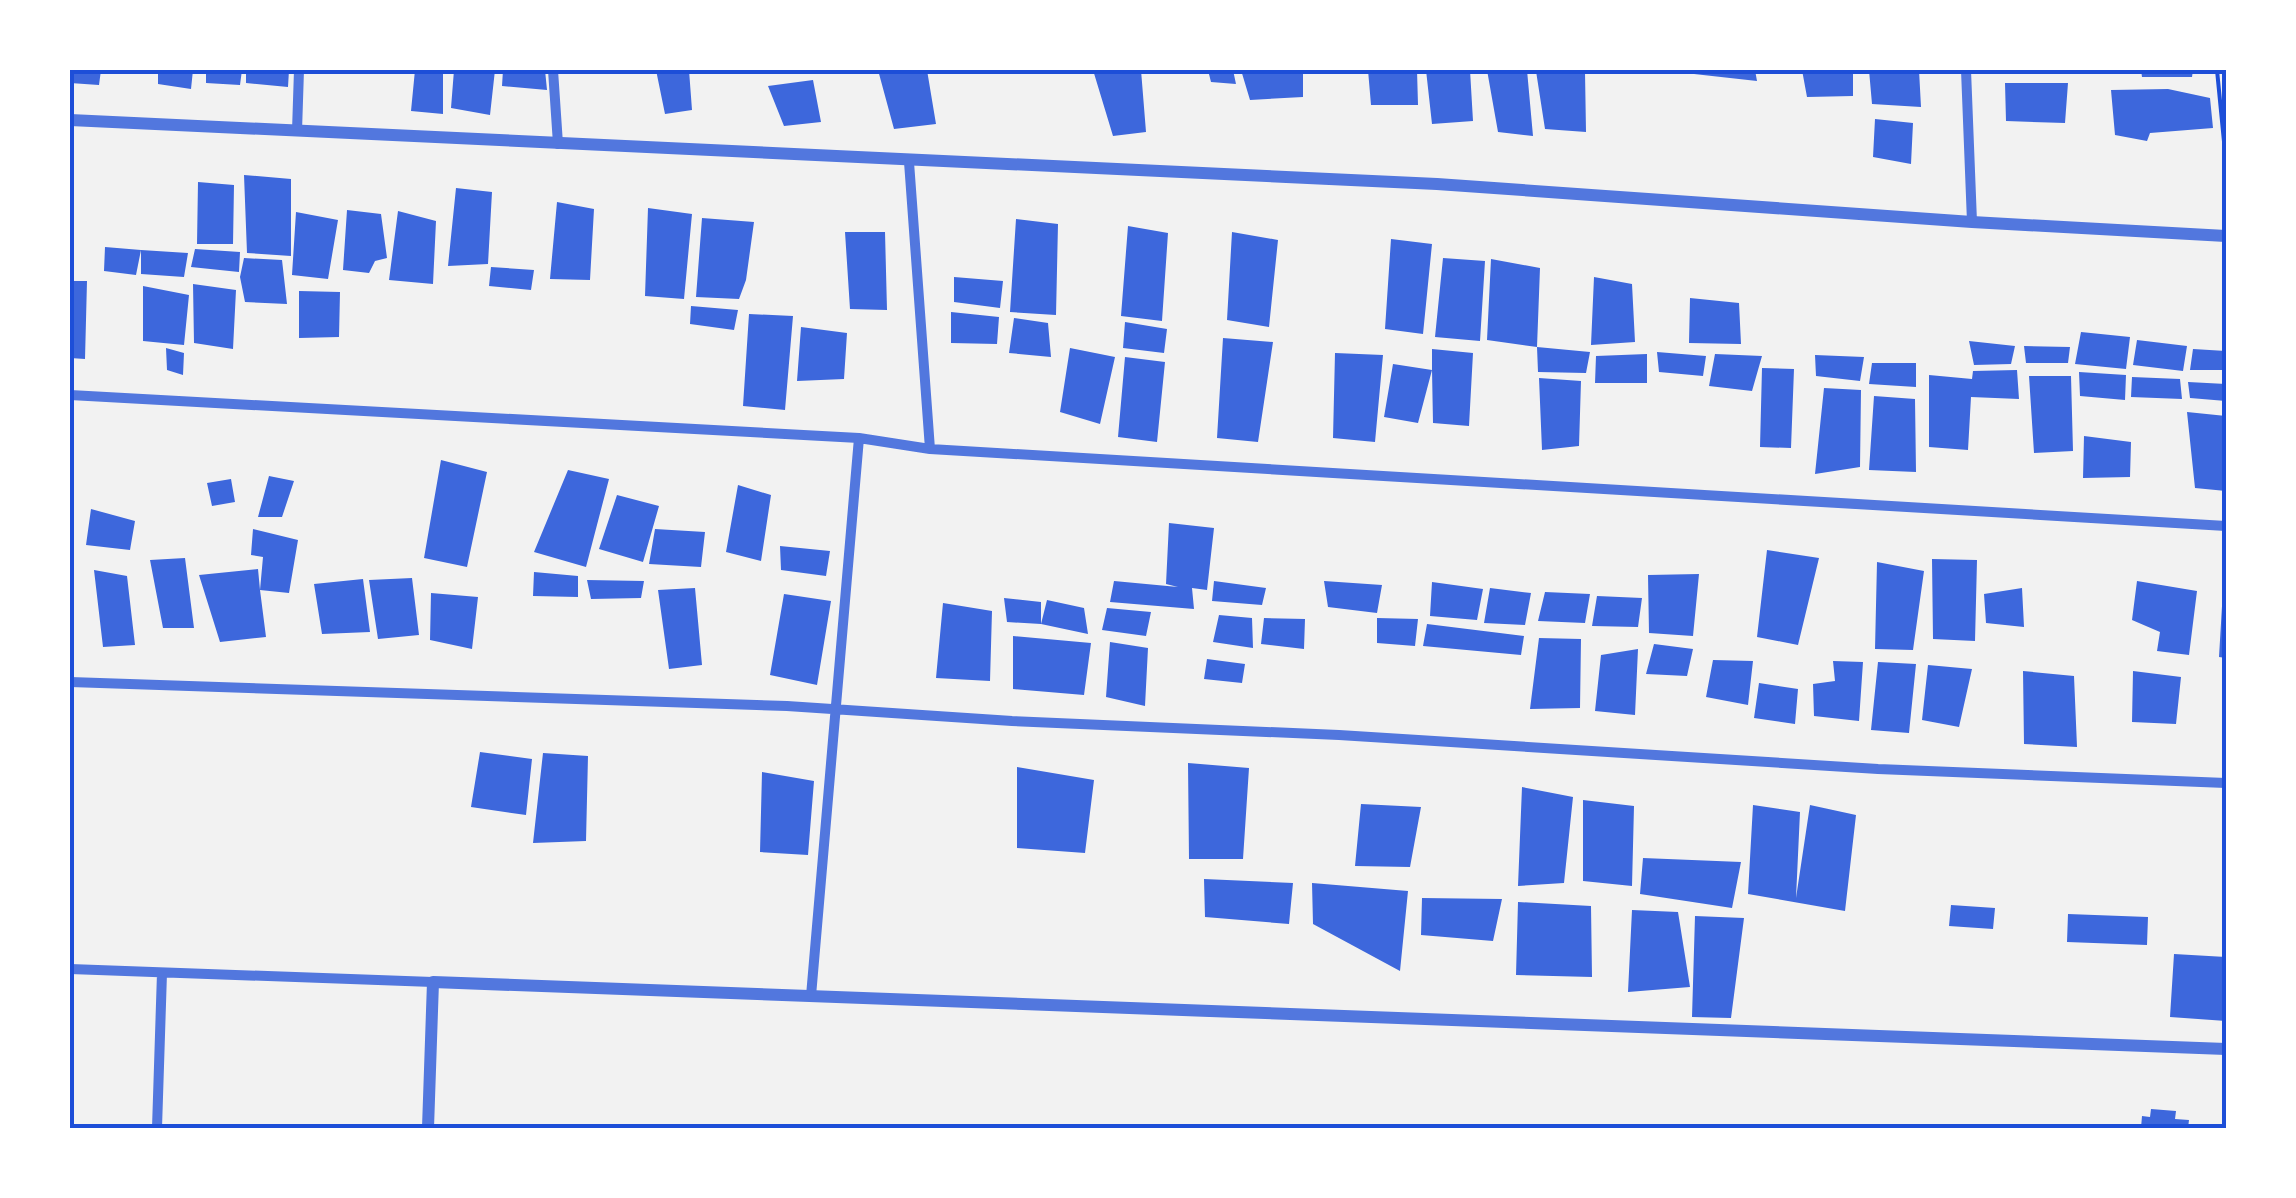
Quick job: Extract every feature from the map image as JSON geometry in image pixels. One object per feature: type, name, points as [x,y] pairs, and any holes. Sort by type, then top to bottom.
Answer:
[{"type":"street","points":[[297,131],[299,70]]},
{"type":"street","points":[[552,70],[558,144]]},
{"type":"street","points":[[1966,70],[1972,222]]},
{"type":"street","points":[[70,120],[1437,184],[2226,236]]},
{"type":"street","points":[[909,162],[930,449]]},
{"type":"street","points":[[70,395],[860,438],[930,449],[2226,526]]},
{"type":"street","points":[[811,996],[860,438]]},
{"type":"street","points":[[70,682],[767,705],[1878,769],[2226,783]]},
{"type":"street","points":[[70,969],[2226,1049]]},
{"type":"street","points":[[157,1128],[162,973]]},
{"type":"street","points":[[428,1128],[433,982]]},
{"type":"path","points":[[2218,70],[2226,162]]},
{"type":"building","points":[[70,70],[101,70],[99,85],[70,83]]},
{"type":"building","points":[[158,70],[193,70],[191,89],[158,84]]},
{"type":"building","points":[[206,70],[242,70],[240,85],[206,83]]},
{"type":"building","points":[[246,70],[289,70],[288,87],[246,83]]},
{"type":"building","points":[[415,70],[443,70],[443,114],[411,111]]},
{"type":"building","points":[[454,70],[495,70],[490,115],[451,108]]},
{"type":"building","points":[[503,70],[545,70],[547,90],[502,86]]},
{"type":"building","points":[[656,70],[689,70],[692,110],[665,114]]},
{"type":"building","points":[[878,70],[927,70],[936,124],[894,129]]},
{"type":"building","points":[[1093,70],[1141,70],[1146,132],[1113,136]]},
{"type":"building","points":[[1208,70],[1233,70],[1236,84],[1211,82]]},
{"type":"building","points":[[1241,70],[1303,70],[1303,97],[1250,100]]},
{"type":"building","points":[[1368,70],[1417,70],[1418,105],[1371,105]]},
{"type":"building","points":[[1426,70],[1470,70],[1473,121],[1432,124]]},
{"type":"building","points":[[1487,70],[1527,70],[1533,136],[1498,132]]},
{"type":"building","points":[[1695,70],[1755,70],[1757,81],[1694,74]]},
{"type":"building","points":[[1802,70],[1853,70],[1853,96],[1807,97]]},
{"type":"building","points":[[1869,70],[1919,70],[1921,107],[1872,104]]},
{"type":"building","points":[[2141,70],[2193,70],[2192,77],[2142,77]]},
{"type":"building","points":[[1536,71],[1585,72],[1586,132],[1545,129]]},
{"type":"building","points":[[813,80],[821,122],[784,126],[768,86]]},
{"type":"building","points":[[2005,83],[2068,83],[2065,123],[2006,121]]},
{"type":"building","points":[[2168,89],[2210,98],[2213,128],[2150,133],[2147,141],[2115,135],[2111,90]]},
{"type":"building","points":[[1875,119],[1913,123],[1911,164],[1873,157]]},
{"type":"building","points":[[244,175],[291,179],[291,256],[247,253]]},
{"type":"building","points":[[198,182],[234,185],[233,244],[197,244]]},
{"type":"building","points":[[456,188],[492,192],[488,264],[448,266]]},
{"type":"building","points":[[557,202],[594,209],[590,280],[550,279]]},
{"type":"building","points":[[648,208],[692,214],[684,299],[645,296]]},
{"type":"building","points":[[347,210],[381,214],[387,258],[375,261],[369,273],[343,270]]},
{"type":"building","points":[[398,211],[436,221],[433,284],[389,280]]},
{"type":"building","points":[[296,212],[338,220],[328,279],[292,275]]},
{"type":"building","points":[[702,218],[754,222],[746,280],[739,299],[696,297]]},
{"type":"building","points":[[1016,219],[1058,224],[1056,315],[1010,312]]},
{"type":"building","points":[[1128,226],[1168,233],[1162,321],[1121,316]]},
{"type":"building","points":[[845,232],[885,232],[887,310],[850,309]]},
{"type":"building","points":[[1232,232],[1278,240],[1269,327],[1227,320]]},
{"type":"building","points":[[1391,239],[1432,244],[1423,334],[1385,329]]},
{"type":"building","points":[[105,247],[141,250],[136,275],[104,271]]},
{"type":"building","points":[[195,249],[240,252],[239,272],[191,267]]},
{"type":"building","points":[[141,250],[188,253],[184,277],[141,274]]},
{"type":"building","points":[[244,258],[282,260],[287,304],[245,302],[240,277]]},
{"type":"building","points":[[1443,258],[1485,261],[1480,341],[1435,337]]},
{"type":"building","points":[[1491,259],[1540,268],[1537,347],[1487,340]]},
{"type":"building","points":[[491,267],[534,270],[531,290],[489,286]]},
{"type":"building","points":[[954,277],[1003,281],[1000,308],[954,302]]},
{"type":"building","points":[[1594,277],[1632,284],[1635,342],[1591,345]]},
{"type":"building","points":[[70,281],[87,281],[85,359],[70,358]]},
{"type":"building","points":[[193,284],[236,290],[233,349],[194,343]]},
{"type":"building","points":[[143,286],[189,295],[184,345],[143,341]]},
{"type":"building","points":[[299,291],[340,292],[339,337],[299,338]]},
{"type":"building","points":[[1690,298],[1739,303],[1741,344],[1689,343]]},
{"type":"building","points":[[691,306],[738,310],[734,330],[690,324]]},
{"type":"building","points":[[951,312],[999,317],[997,344],[951,343]]},
{"type":"building","points":[[749,314],[793,316],[785,410],[743,406]]},
{"type":"building","points":[[1014,318],[1048,323],[1051,357],[1009,353]]},
{"type":"building","points":[[1125,322],[1167,329],[1164,353],[1123,348]]},
{"type":"building","points":[[801,327],[847,333],[844,379],[797,381]]},
{"type":"building","points":[[2081,332],[2130,337],[2126,369],[2075,364]]},
{"type":"building","points":[[1223,338],[1273,342],[1258,442],[1217,438]]},
{"type":"building","points":[[2137,340],[2187,346],[2183,371],[2133,365]]},
{"type":"building","points":[[1969,341],[2015,346],[2011,364],[1974,365]]},
{"type":"building","points":[[2024,346],[2070,347],[2068,363],[2026,363]]},
{"type":"building","points":[[1537,347],[1590,352],[1586,373],[1538,372]]},
{"type":"building","points":[[166,348],[184,353],[183,375],[167,370]]},
{"type":"building","points":[[1070,348],[1115,357],[1100,424],[1060,412]]},
{"type":"building","points":[[1432,349],[1473,353],[1469,426],[1433,423]]},
{"type":"building","points":[[2193,349],[2226,351],[2226,370],[2190,370]]},
{"type":"building","points":[[1657,352],[1706,356],[1703,376],[1659,372]]},
{"type":"building","points":[[1335,353],[1383,355],[1375,442],[1333,438]]},
{"type":"building","points":[[1647,354],[1647,383],[1595,383],[1596,356]]},
{"type":"building","points":[[1715,354],[1762,356],[1752,391],[1709,386]]},
{"type":"building","points":[[1815,355],[1864,357],[1860,381],[1816,376]]},
{"type":"building","points":[[1125,357],[1165,362],[1157,442],[1118,437]]},
{"type":"building","points":[[1872,363],[1916,363],[1916,387],[1869,384]]},
{"type":"building","points":[[1393,364],[1432,370],[1418,423],[1384,417]]},
{"type":"building","points":[[1762,368],[1794,369],[1791,448],[1760,447]]},
{"type":"building","points":[[2017,370],[2019,399],[1971,397],[1968,450],[1929,447],[1929,375],[1972,379],[1973,371]]},
{"type":"building","points":[[2079,372],[2126,375],[2125,400],[2080,396]]},
{"type":"building","points":[[2029,376],[2071,376],[2073,451],[2034,453]]},
{"type":"building","points":[[2132,377],[2180,379],[2182,399],[2131,397]]},
{"type":"building","points":[[1539,378],[1581,381],[1579,446],[1542,450]]},
{"type":"building","points":[[2188,382],[2226,384],[2226,401],[2190,398]]},
{"type":"building","points":[[1824,388],[1861,390],[1860,467],[1815,474]]},
{"type":"building","points":[[1874,396],[1915,399],[1916,472],[1869,470]]},
{"type":"building","points":[[2187,412],[2226,416],[2226,491],[2195,488]]},
{"type":"building","points":[[2084,436],[2131,442],[2130,477],[2083,478]]},
{"type":"building","points":[[441,460],[487,472],[467,567],[424,558]]},
{"type":"building","points":[[568,470],[609,479],[586,567],[534,552]]},
{"type":"building","points":[[269,476],[294,481],[282,517],[258,517]]},
{"type":"building","points":[[231,479],[235,502],[212,506],[207,483]]},
{"type":"building","points":[[738,485],[771,495],[761,561],[726,552]]},
{"type":"building","points":[[617,495],[659,506],[643,562],[599,549]]},
{"type":"building","points":[[91,509],[135,521],[130,550],[86,545]]},
{"type":"building","points":[[1169,523],[1214,528],[1207,590],[1192,588],[1194,609],[1110,602],[1114,581],[1178,587],[1166,584]]},
{"type":"building","points":[[253,529],[298,540],[289,593],[260,590],[263,557],[251,555]]},
{"type":"building","points":[[655,529],[705,532],[701,567],[649,564]]},
{"type":"building","points":[[780,546],[830,551],[826,576],[781,570]]},
{"type":"building","points":[[1767,550],[1819,558],[1798,645],[1757,637]]},
{"type":"building","points":[[185,558],[194,628],[163,628],[150,560]]},
{"type":"building","points":[[1932,559],[1977,560],[1975,641],[1933,639]]},
{"type":"building","points":[[1877,562],[1924,571],[1913,650],[1875,649]]},
{"type":"building","points":[[258,569],[266,637],[220,642],[199,575]]},
{"type":"building","points":[[94,570],[127,576],[135,645],[103,647]]},
{"type":"building","points":[[534,572],[578,576],[578,597],[533,596]]},
{"type":"building","points":[[1699,574],[1693,636],[1649,633],[1648,575]]},
{"type":"building","points":[[412,578],[419,635],[378,639],[369,580]]},
{"type":"building","points":[[363,579],[370,632],[322,634],[314,584]]},
{"type":"building","points":[[587,580],[644,581],[641,598],[591,599]]},
{"type":"building","points":[[1214,581],[1266,588],[1262,605],[1212,601]]},
{"type":"building","points":[[1324,581],[1382,585],[1377,613],[1328,607]]},
{"type":"building","points":[[2137,581],[2197,591],[2189,655],[2157,651],[2160,632],[2132,620]]},
{"type":"building","points":[[1432,582],[1483,589],[1477,620],[1430,616]]},
{"type":"building","points":[[695,588],[702,665],[669,669],[658,590]]},
{"type":"building","points":[[1490,588],[1531,593],[1525,625],[1484,623]]},
{"type":"building","points":[[2022,588],[2024,627],[1986,623],[1984,594]]},
{"type":"building","points":[[2226,589],[2226,658],[2219,657]]},
{"type":"building","points":[[1545,592],[1590,594],[1585,623],[1538,621]]},
{"type":"building","points":[[431,593],[478,597],[472,649],[430,640]]},
{"type":"building","points":[[784,594],[831,601],[817,685],[770,675]]},
{"type":"building","points":[[1597,596],[1642,598],[1638,627],[1592,626]]},
{"type":"building","points":[[1004,598],[1041,602],[1041,624],[1007,622]]},
{"type":"building","points":[[1047,600],[1084,608],[1088,634],[1041,624]]},
{"type":"building","points":[[943,603],[992,611],[990,681],[936,678]]},
{"type":"building","points":[[1107,608],[1151,612],[1146,636],[1102,630]]},
{"type":"building","points":[[1219,615],[1252,618],[1253,648],[1213,642]]},
{"type":"building","points":[[1264,618],[1305,619],[1304,649],[1261,644]]},
{"type":"building","points":[[1377,618],[1418,619],[1415,646],[1377,643]]},
{"type":"building","points":[[1427,624],[1524,636],[1521,655],[1423,646]]},
{"type":"building","points":[[1013,636],[1091,643],[1084,695],[1013,689]]},
{"type":"building","points":[[1539,638],[1581,639],[1580,708],[1530,709]]},
{"type":"building","points":[[1110,642],[1148,648],[1145,706],[1106,697]]},
{"type":"building","points":[[1654,644],[1693,649],[1687,676],[1646,674]]},
{"type":"building","points":[[1638,649],[1635,715],[1595,711],[1601,655]]},
{"type":"building","points":[[1207,659],[1245,664],[1242,683],[1204,679]]},
{"type":"building","points":[[1713,660],[1753,661],[1748,705],[1706,697]]},
{"type":"building","points":[[1833,661],[1863,662],[1859,721],[1814,716],[1813,684],[1835,681]]},
{"type":"building","points":[[1878,662],[1916,664],[1909,733],[1871,730]]},
{"type":"building","points":[[1928,665],[1972,669],[1959,727],[1922,720]]},
{"type":"building","points":[[2023,671],[2074,676],[2077,747],[2024,744]]},
{"type":"building","points":[[2133,671],[2181,677],[2176,724],[2132,722]]},
{"type":"building","points":[[1759,683],[1798,689],[1795,724],[1754,718]]},
{"type":"building","points":[[480,752],[532,759],[526,815],[471,807]]},
{"type":"building","points":[[543,753],[588,756],[586,841],[533,843]]},
{"type":"building","points":[[1188,763],[1249,768],[1243,859],[1189,859]]},
{"type":"building","points":[[1017,767],[1094,780],[1085,853],[1017,848]]},
{"type":"building","points":[[762,772],[814,781],[808,855],[760,852]]},
{"type":"building","points":[[1522,787],[1573,797],[1564,883],[1518,886]]},
{"type":"building","points":[[1583,800],[1634,806],[1632,886],[1583,881]]},
{"type":"building","points":[[1361,804],[1421,807],[1410,867],[1355,866]]},
{"type":"building","points":[[1753,805],[1800,812],[1796,898],[1810,805],[1856,815],[1845,911],[1748,894]]},
{"type":"building","points":[[1643,858],[1741,862],[1732,908],[1640,894]]},
{"type":"building","points":[[1204,879],[1293,883],[1289,924],[1205,917]]},
{"type":"building","points":[[1312,883],[1408,891],[1400,971],[1313,924]]},
{"type":"building","points":[[1422,898],[1502,899],[1493,941],[1421,935]]},
{"type":"building","points":[[1518,902],[1591,906],[1592,977],[1516,975]]},
{"type":"building","points":[[1951,905],[1995,908],[1993,929],[1949,926]]},
{"type":"building","points":[[1632,910],[1678,912],[1690,987],[1628,992]]},
{"type":"building","points":[[2068,914],[2148,917],[2147,945],[2067,942]]},
{"type":"building","points":[[1695,916],[1744,918],[1731,1018],[1692,1017]]},
{"type":"building","points":[[2174,954],[2226,957],[2226,1021],[2170,1017]]},
{"type":"building","points":[[2151,1109],[2176,1111],[2175,1119],[2189,1120],[2188,1128],[2141,1128],[2142,1116],[2150,1117]]}]
